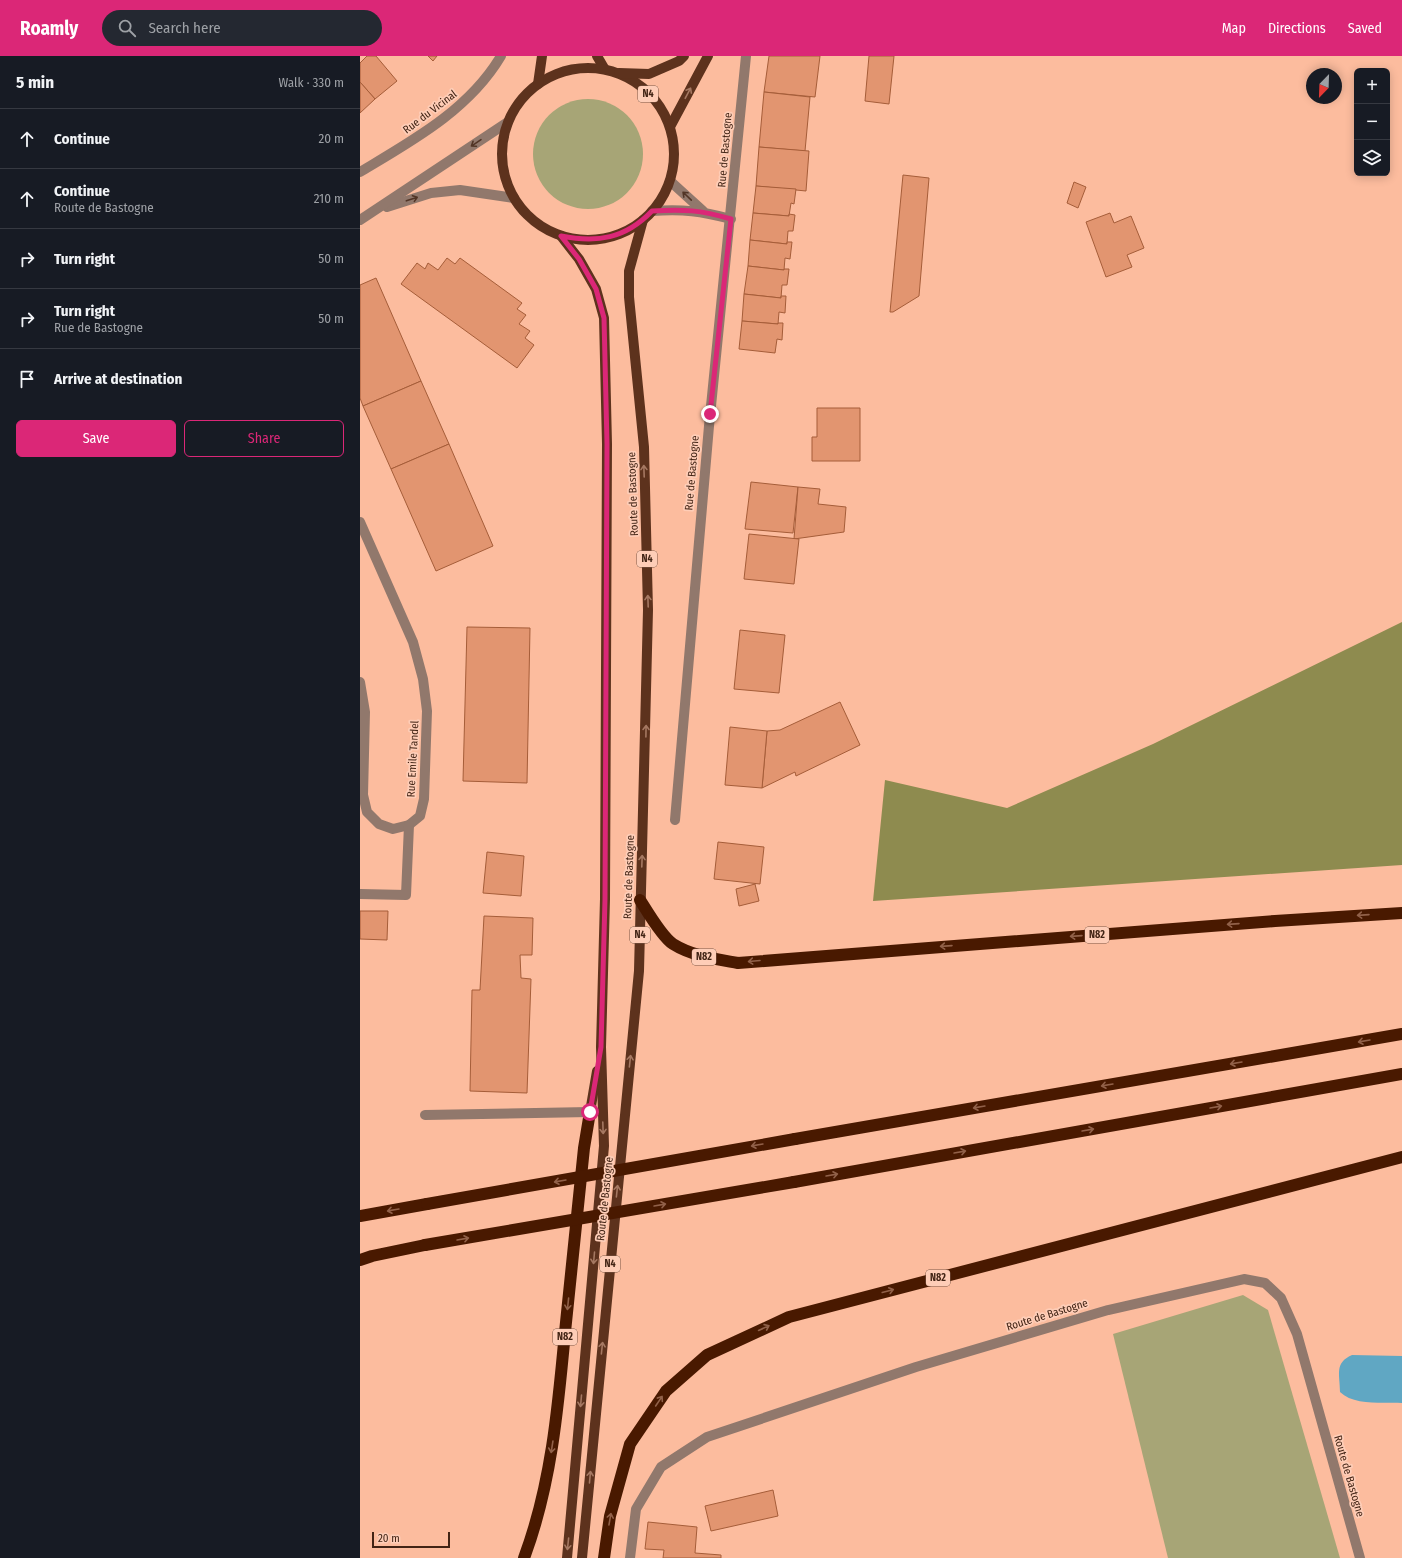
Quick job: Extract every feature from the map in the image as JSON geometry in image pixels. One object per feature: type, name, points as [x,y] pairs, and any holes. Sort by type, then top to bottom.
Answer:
[{"type":"highway","name":"N82","points":[[640,900],[650,917],[672,944],[705,958],[738,963],[1275,921],[1402,913]]},
{"type":"highway","points":[[360,1216],[1402,1034]]},
{"type":"highway","points":[[360,1260],[425,1245],[794,1182],[1402,1074]]},
{"type":"highway","name":"N82","points":[[524,1558],[537,1525],[547,1479],[558,1404],[584,1148],[590,1112]]},
{"type":"highway","name":"N82","points":[[604,1558],[610,1516],[630,1444],[666,1391],[707,1355],[789,1317],[1402,1157]]},
{"type":"main road","points":[[538,84],[542,56]]},
{"type":"main road","points":[[597,56],[604,68]]},
{"type":"main road","points":[[615,72],[649,74],[679,61],[684,56]]},
{"type":"main road","points":[[670,127],[708,56]]},
{"type":"main road","name":"N4","points":[[604,68],[615,72],[639,85],[658,104],[670,127],[674,146],[673,169],[670,181],[652,211],[643,220],[625,232],[604,239],[582,240],[561,236],[542,227],[526,214],[514,198],[504,173],[502,147],[508,122],[520,100],[538,84],[562,72],[604,68]]},
{"type":"main road","name":"Route de Bastogne","points":[[582,1558],[639,971],[648,610],[644,447],[629,297],[629,271],[643,220]]},
{"type":"main road","name":"Route de Bastogne","points":[[561,236],[579,259],[596,289],[604,318],[607,444],[605,899],[601,1047],[604,1146],[567,1558]]},
{"type":"main road","name":"N82","points":[[590,1112],[601,1047]]},
{"type":"street","name":"Rue du Vicinal","points":[[360,172],[406,145],[446,118],[468,98],[487,77],[501,56]]},
{"type":"street","name":"Rue de Bastogne","points":[[675,820],[708,426],[731,219],[746,56]]},
{"type":"street","points":[[360,220],[508,122]]},
{"type":"street","points":[[670,181],[703,211]]},
{"type":"street","points":[[375,211],[431,192],[460,190],[514,198]]},
{"type":"street","points":[[652,211],[676,209],[703,211],[731,219]]},
{"type":"street","name":"Rue Emile Tandel","points":[[360,522],[413,642],[423,679],[427,712],[424,799],[420,816],[409,825]]},
{"type":"street","points":[[360,682],[365,712],[363,795],[367,812],[379,824],[393,829],[409,825],[406,894],[360,894]]},
{"type":"street","points":[[425,1115],[590,1112]]},
{"type":"street","name":"Route de Bastogne","points":[[630,1558],[636,1509],[661,1467],[707,1437],[916,1367],[1101,1312],[1244,1279],[1265,1283],[1281,1298],[1297,1334],[1360,1558]]},
{"type":"shaded area","points":[[588,99],[609,103],[627,115],[639,133],[643,154],[639,175],[627,193],[609,205],[588,209],[567,205],[549,193],[537,175],[533,154],[537,133],[549,115],[567,103]]},
{"type":"shaded area","points":[[1402,622],[1402,865],[873,901],[885,780],[1007,808],[1153,744]]},
{"type":"shaded area","points":[[1243,1295],[1268,1310],[1340,1558],[1168,1558],[1113,1334]]},
{"type":"water","points":[[1352,1355],[1402,1356],[1402,1403],[1361,1401],[1346,1396],[1340,1392],[1340,1365],[1346,1358]]},
{"type":"building","points":[[367,56],[376,56],[397,81],[375,99],[360,82],[360,63]]},
{"type":"building","points":[[428,56],[437,56],[433,61]]},
{"type":"building","points":[[769,56],[820,56],[815,97],[764,92]]},
{"type":"building","points":[[869,56],[894,56],[889,104],[865,101]]},
{"type":"building","points":[[360,82],[375,99],[360,113]]},
{"type":"building","points":[[764,92],[810,97],[805,151],[759,147]]},
{"type":"building","points":[[759,147],[809,151],[806,191],[756,186]]},
{"type":"building","points":[[903,175],[929,178],[919,296],[893,312],[890,312]]},
{"type":"building","points":[[1074,182],[1086,187],[1078,208],[1067,203]]},
{"type":"building","points":[[756,186],[796,189],[794,204],[791,203],[789,216],[753,213]]},
{"type":"building","points":[[753,213],[789,216],[789,214],[795,215],[793,231],[788,231],[787,244],[750,240]]},
{"type":"building","points":[[1110,213],[1114,223],[1131,216],[1144,248],[1127,255],[1132,267],[1106,277],[1086,222]]},
{"type":"building","points":[[750,240],[787,244],[787,242],[792,242],[790,259],[785,258],[784,270],[748,266]]},
{"type":"building","points":[[447,258],[455,264],[460,258],[522,303],[517,309],[526,315],[519,324],[530,331],[525,338],[534,345],[517,368],[401,284],[417,263],[425,269],[428,263],[438,270]]},
{"type":"building","points":[[748,266],[784,270],[789,269],[787,285],[782,285],[781,298],[744,294]]},
{"type":"building","points":[[376,278],[421,381],[363,406],[360,398],[360,285]]},
{"type":"building","points":[[744,294],[781,298],[781,296],[786,296],[785,313],[779,312],[778,324],[742,321]]},
{"type":"building","points":[[742,321],[778,324],[783,323],[782,340],[777,339],[775,353],[739,349]]},
{"type":"building","points":[[421,381],[449,444],[391,469],[363,406]]},
{"type":"building","points":[[817,408],[860,408],[860,461],[812,461],[812,437],[817,437]]},
{"type":"building","points":[[449,444],[493,546],[436,571],[391,469]]},
{"type":"building","points":[[751,482],[798,487],[793,533],[745,529]]},
{"type":"building","points":[[798,487],[820,489],[818,504],[846,507],[844,532],[794,539]]},
{"type":"building","points":[[749,534],[799,539],[794,584],[744,579]]},
{"type":"building","points":[[467,627],[530,628],[527,783],[463,781]]},
{"type":"building","points":[[740,630],[785,635],[779,693],[734,689]]},
{"type":"building","points":[[840,702],[860,745],[796,776],[795,772],[762,788],[767,731],[780,730]]},
{"type":"building","points":[[730,727],[767,731],[762,788],[725,785]]},
{"type":"building","points":[[718,842],[764,847],[760,884],[714,879]]},
{"type":"building","points":[[487,852],[524,856],[521,896],[483,893]]},
{"type":"building","points":[[755,884],[759,901],[739,906],[736,889]]},
{"type":"building","points":[[360,911],[388,911],[387,940],[360,939]]},
{"type":"building","points":[[484,916],[533,918],[532,955],[520,955],[521,978],[531,979],[527,1093],[470,1091],[472,990],[480,990]]},
{"type":"building","points":[[773,1490],[778,1516],[711,1531],[705,1506]]},
{"type":"building","points":[[648,1522],[697,1527],[695,1553],[721,1555],[721,1558],[663,1558],[664,1550],[645,1549]]},
{"type":"route","points":[[590,1112],[601,1047],[605,899],[607,444],[604,318],[596,289],[579,259],[561,236],[582,240],[604,239],[625,232],[643,220],[652,211],[676,209],[703,211],[731,219],[710,414]]}]
